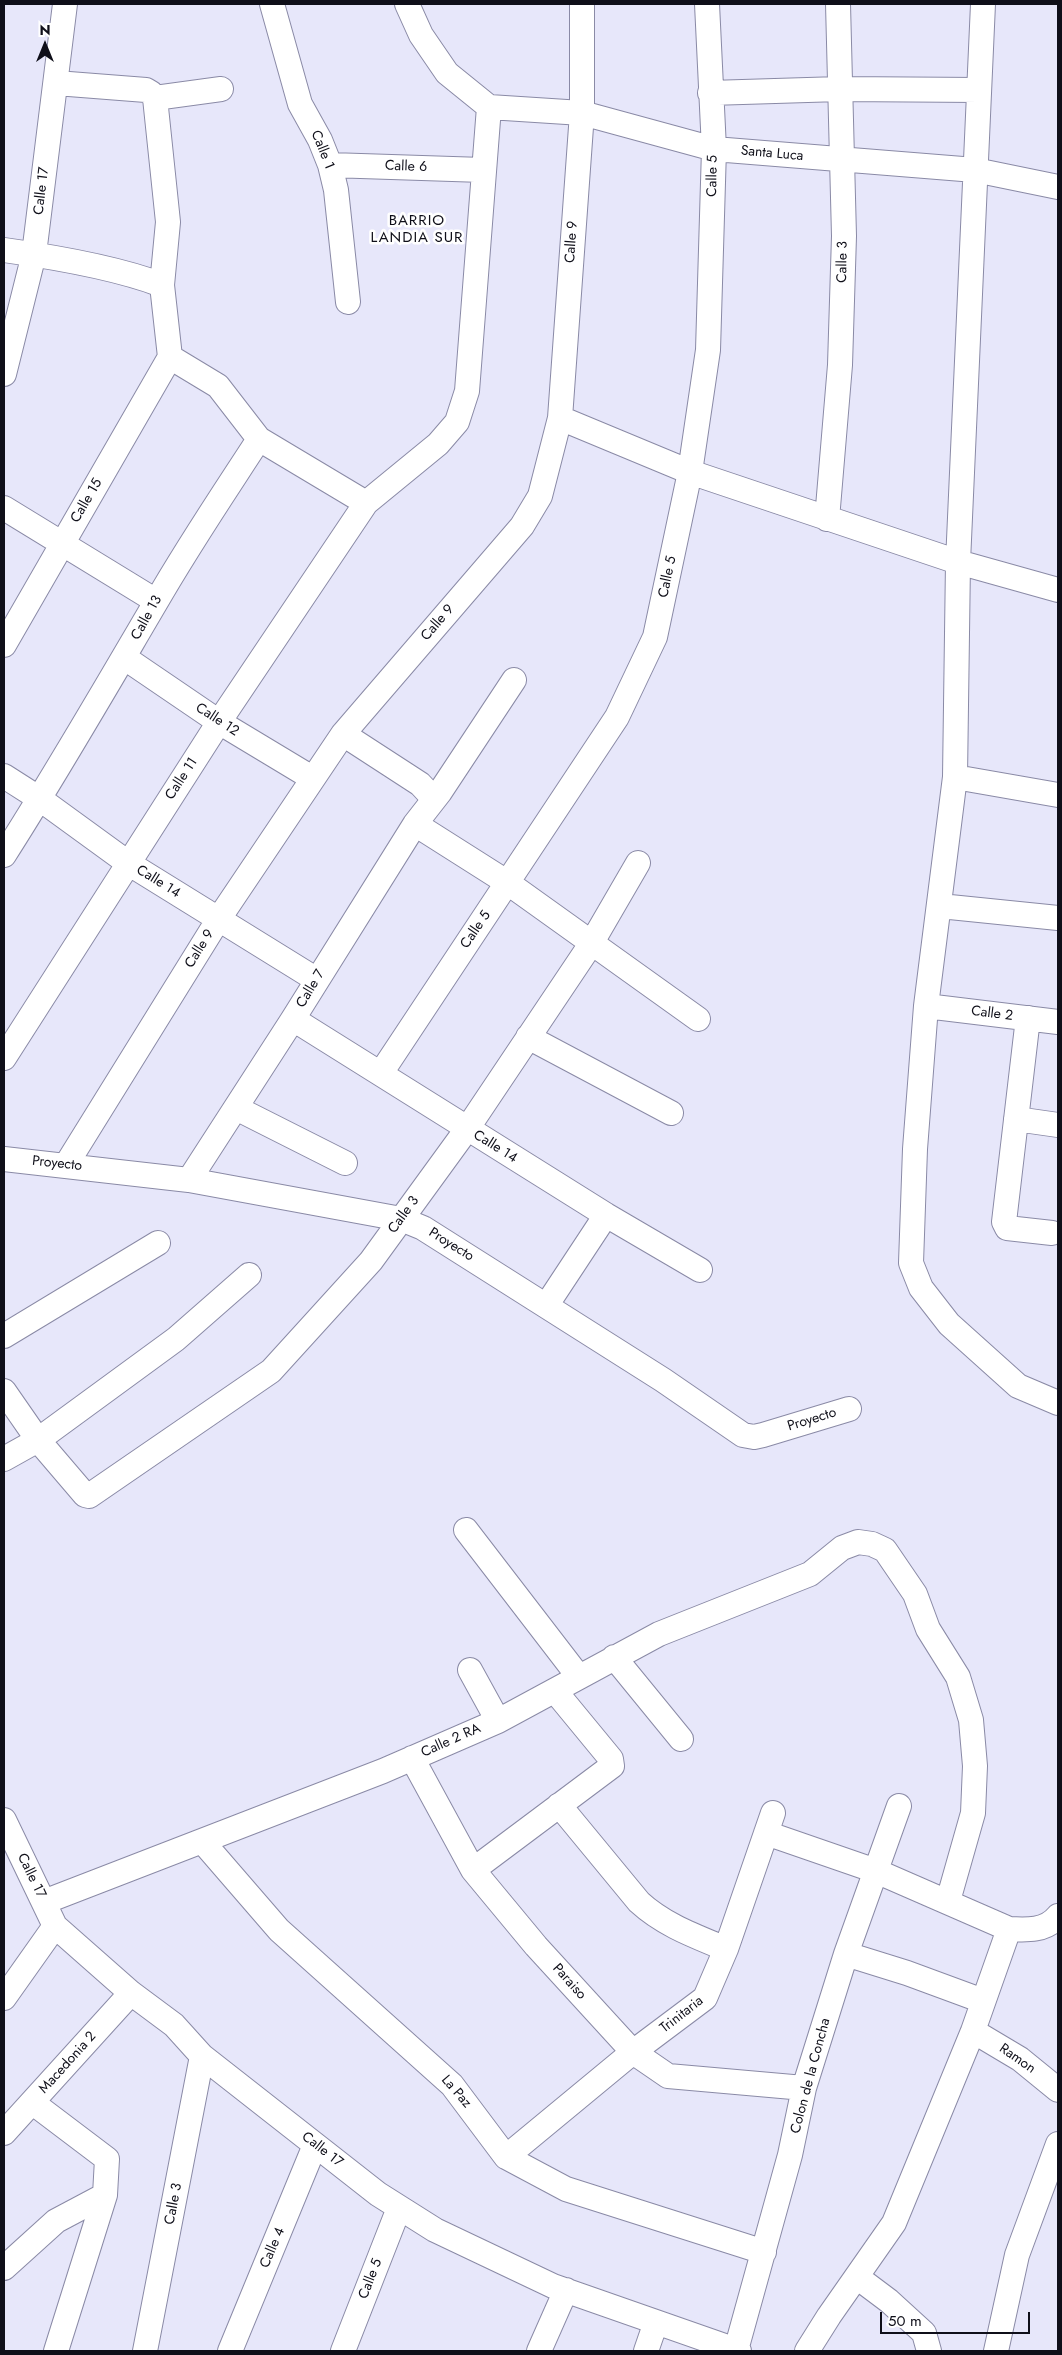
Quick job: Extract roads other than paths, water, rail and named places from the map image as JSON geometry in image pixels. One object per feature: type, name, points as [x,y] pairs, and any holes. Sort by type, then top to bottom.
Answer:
[{"type":"street","name":"Calle 17","points":[[4,374],[34,254],[65,4]]},
{"type":"street","name":"Calle 1","points":[[272,4],[300,104],[320,140],[330,165],[336,190],[348,302]]},
{"type":"street","points":[[407,4],[421,35],[447,73],[489,107]]},
{"type":"street","name":"Calle 9","points":[[66,1165],[218,920],[343,734],[522,526],[540,496],[560,418],[582,113],[582,4]]},
{"type":"street","name":"Calle 5","points":[[381,1073],[617,717],[655,638],[690,472],[708,350],[714,150],[707,4]]},
{"type":"street","name":"Calle 3","points":[[828,519],[840,365],[843,160],[838,4]]},
{"type":"street","points":[[983,4],[958,562],[955,777],[926,1006],[915,1149],[911,1263],[921,1288],[955,1330],[1018,1386],[1058,1403]]},
{"type":"street","points":[[56,83],[146,90],[152,93],[155,98],[168,222],[162,285],[170,357],[218,386],[259,439],[366,503]]},
{"type":"street","points":[[710,93],[840,88],[979,90]]},
{"type":"street","points":[[155,98],[221,90]]},
{"type":"street","name":"Santa Luca","points":[[489,107],[582,113],[714,150],[975,170],[1058,187]]},
{"type":"street","name":"Calle 11","points":[[4,1058],[219,722],[366,503],[438,444],[457,422],[468,391],[489,107]]},
{"type":"street","name":"Calle 6","points":[[330,165],[483,170]]},
{"type":"street","points":[[4,250],[34,254],[133,276],[162,285]]},
{"type":"street","name":"Calle 15","points":[[4,645],[170,357]]},
{"type":"street","points":[[560,418],[690,472],[958,562],[1058,590]]},
{"type":"street","name":"Calle 13","points":[[4,855],[40,800],[125,658],[156,601],[259,439]]},
{"type":"street","points":[[4,508],[156,601]]},
{"type":"street","name":"Calle 12","points":[[125,658],[219,722],[312,778]]},
{"type":"street","name":"Calle 7","points":[[189,1180],[293,1020],[415,824],[514,680]]},
{"type":"street","points":[[343,734],[420,784],[434,799]]},
{"type":"street","name":"Calle 14","points":[[4,776],[128,863],[317,980]]},
{"type":"street","points":[[955,777],[1058,795]]},
{"type":"street","points":[[415,824],[508,883],[698,1019]]},
{"type":"street","name":"Calle 3","points":[[38,1440],[85,1494],[93,1494],[271,1371],[371,1261],[402,1219],[466,1129],[591,944],[638,863]]},
{"type":"street","points":[[940,906],[1058,918]]},
{"type":"street","name":"Calle 2","points":[[926,1006],[1058,1022]]},
{"type":"street","points":[[1028,1018],[1005,1226],[1052,1233]]},
{"type":"street","name":"Calle 14","points":[[293,1020],[381,1073],[466,1129],[606,1215],[700,1270]]},
{"type":"street","points":[[528,1037],[671,1113]]},
{"type":"street","points":[[236,1108],[345,1163]]},
{"type":"street","points":[[1016,1118],[1058,1125]]},
{"type":"street","name":"Proyecto","points":[[4,1159],[189,1180],[402,1219],[423,1228],[662,1380],[743,1435],[754,1437],[763,1435],[849,1409]]},
{"type":"street","points":[[546,1306],[606,1215]]},
{"type":"street","points":[[4,1336],[158,1243]]},
{"type":"street","points":[[4,1459],[38,1440],[176,1338],[249,1275]]},
{"type":"street","points":[[4,1391],[38,1440]]},
{"type":"street","points":[[466,1530],[579,1677]]},
{"type":"street","name":"Calle 2 RA","points":[[44,1902],[412,1758],[498,1721],[659,1634],[805,1577],[842,1548],[858,1542],[872,1544],[885,1550],[915,1594],[928,1629],[958,1677],[971,1720],[975,1766],[973,1813],[948,1901]]},
{"type":"street","points":[[614,1657],[681,1739]]},
{"type":"street","points":[[470,1670],[498,1721]]},
{"type":"street","points":[[472,1870],[612,1766],[613,1763],[555,1691]]},
{"type":"street","name":"Paraiso","points":[[412,1758],[472,1870],[536,1946],[633,2052],[668,2076],[804,2088]]},
{"type":"street","points":[[560,1805],[639,1902],[652,1914],[664,1922],[726,1950]]},
{"type":"street","name":"Colon de la Concha","points":[[738,2351],[790,2155],[804,2088],[846,1954],[899,1806]]},
{"type":"street","name":"Calle 17","points":[[4,1820],[55,1926],[131,1992],[174,2025],[202,2056],[378,2194],[435,2230],[566,2290],[738,2351]]},
{"type":"street","name":"Trinitaria","points":[[506,2156],[633,2052],[705,1998],[726,1950],[770,1823],[876,1871]]},
{"type":"street","name":"La Paz","points":[[202,1841],[279,1930],[452,2085],[506,2156],[566,2189],[764,2252]]},
{"type":"street","points":[[876,1871],[1009,1929],[1033,1930],[1054,1922],[1058,1916]]},
{"type":"street","points":[[4,1998],[55,1926]]},
{"type":"street","points":[[807,2351],[894,2223],[973,2031],[1009,1929]]},
{"type":"street","points":[[846,1954],[908,1973],[983,2002]]},
{"type":"street","name":"Macedonia 2","points":[[4,2133],[131,1992]]},
{"type":"street","name":"Ramon","points":[[973,2031],[1020,2059],[1058,2090]]},
{"type":"street","name":"Calle 3","points":[[145,2351],[202,2056]]},
{"type":"street","points":[[33,2102],[107,2159],[105,2195],[56,2351]]},
{"type":"street","points":[[996,2351],[1017,2255],[1058,2144]]},
{"type":"street","name":"Calle 4","points":[[230,2351],[316,2145]]},
{"type":"street","points":[[4,2268],[56,2221],[105,2195]]},
{"type":"street","name":"Calle 5","points":[[343,2351],[399,2208]]},
{"type":"street","points":[[857,2277],[889,2301],[924,2333],[929,2351]]},
{"type":"street","points":[[539,2351],[566,2290]]},
{"type":"street","points":[[646,2351],[656,2322]]},
{"type":"district","name":"BARRIO LANDIA SUR","points":[[417,230]]}]
